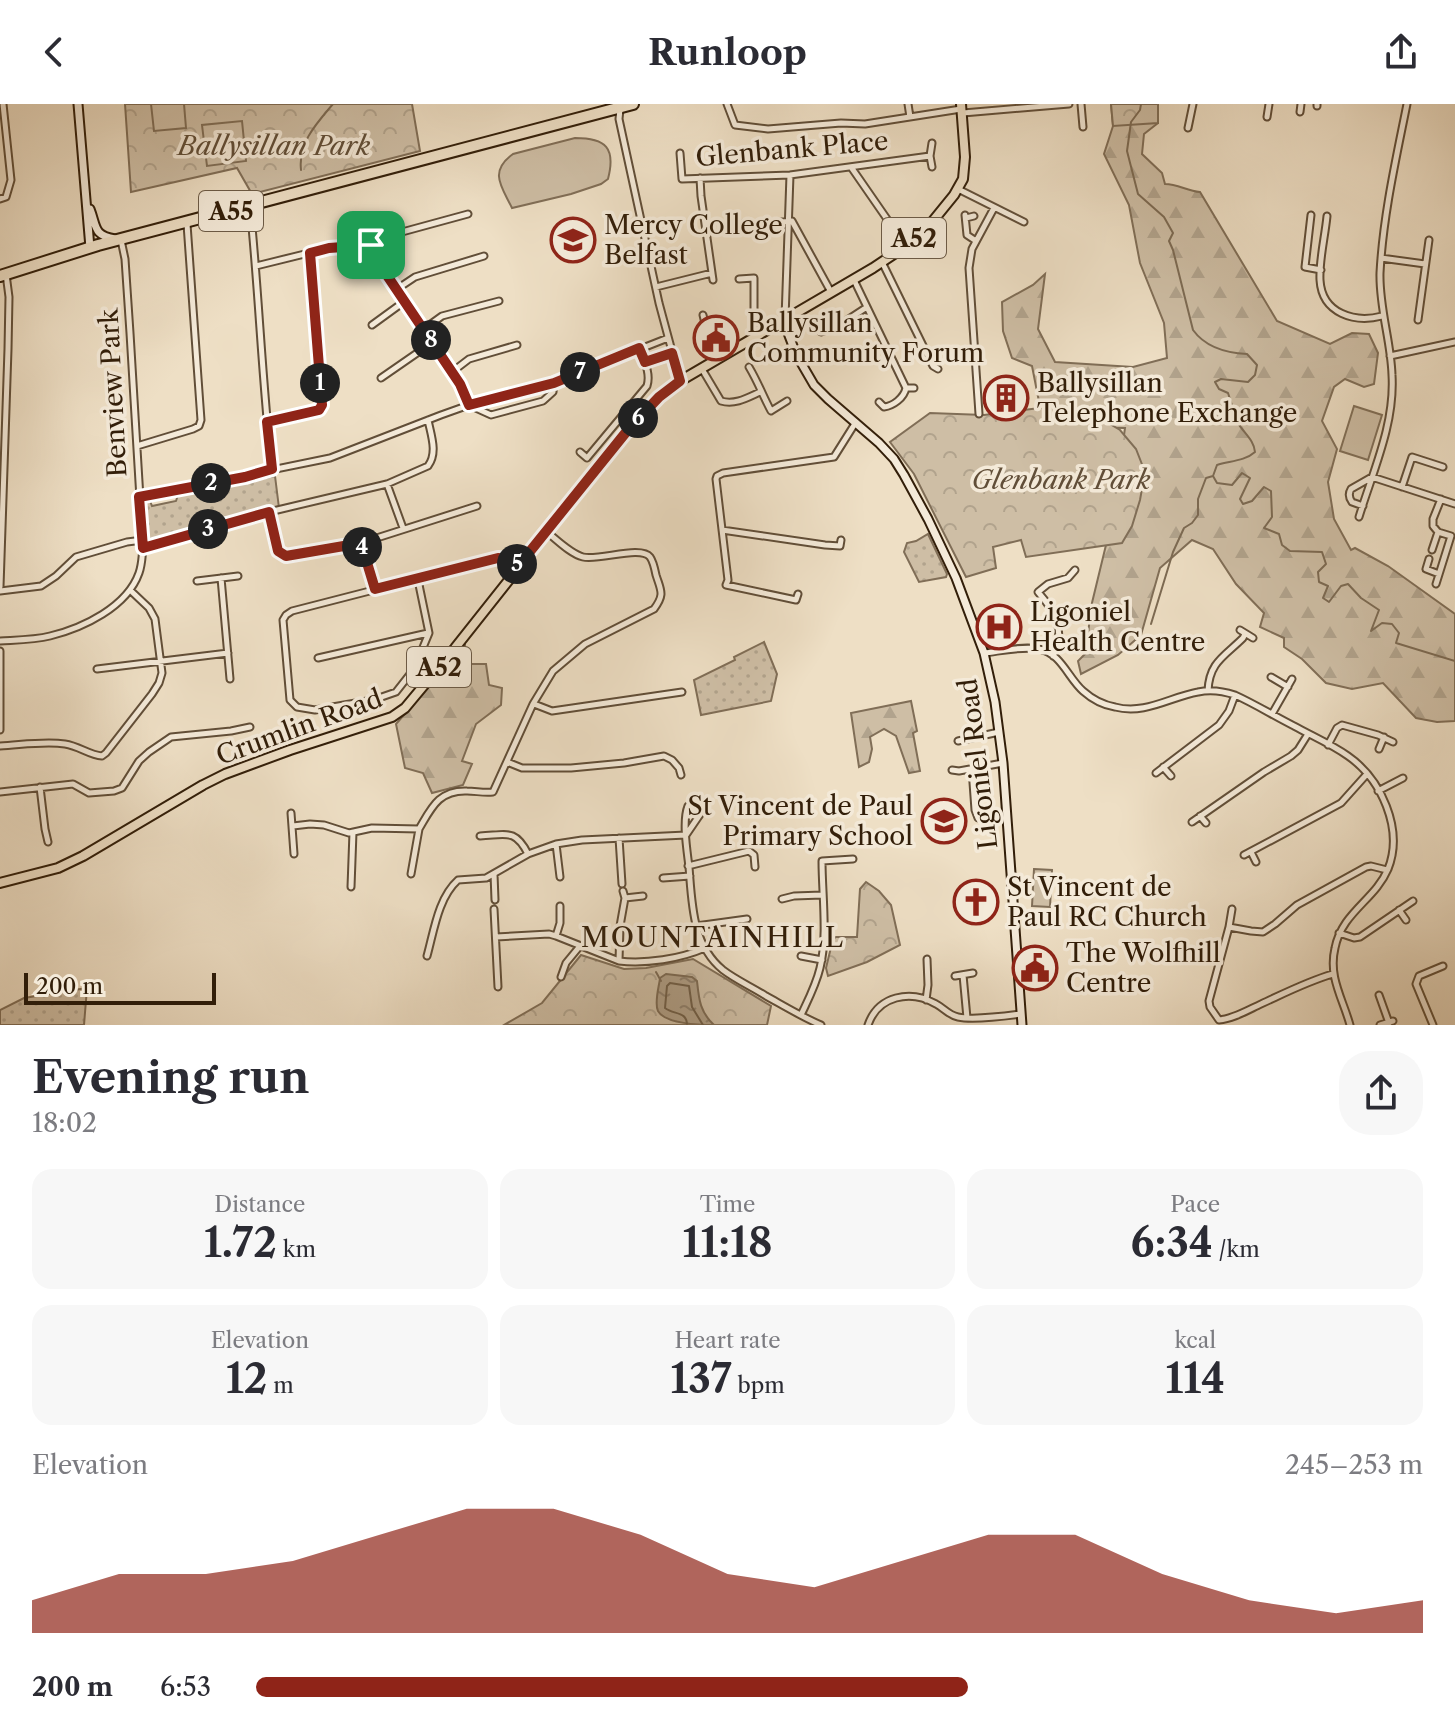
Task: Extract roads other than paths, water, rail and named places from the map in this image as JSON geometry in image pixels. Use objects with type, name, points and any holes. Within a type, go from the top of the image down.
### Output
[{"type":"highway","name":"A55","points":[[3,275],[90,248],[633,104]]},
{"type":"main road","name":"A52","points":[[958,189],[964,172],[961,109]]},
{"type":"main road","name":"Crumlin Road","points":[[0,883],[58,868],[83,856],[225,774],[392,717],[405,708],[627,431],[659,397],[701,368],[906,246],[927,227],[958,189]]},
{"type":"street","points":[[0,199],[6,197],[11,180],[3,104]]},
{"type":"street","points":[[78,104],[90,248]]},
{"type":"street","points":[[727,104],[735,125],[768,129],[865,124],[961,109],[1069,104]]},
{"type":"street","points":[[908,104],[910,117]]},
{"type":"street","points":[[1081,104],[1083,127]]},
{"type":"street","points":[[1188,128],[1193,104]]},
{"type":"street","points":[[1267,117],[1269,104]]},
{"type":"street","points":[[1300,112],[1301,104]]},
{"type":"street","points":[[1359,517],[1389,418],[1392,388],[1390,356],[1382,316],[1381,258],[1407,104]]},
{"type":"street","points":[[620,108],[619,119],[680,381]]},
{"type":"street","points":[[932,143],[932,167]]},
{"type":"street","name":"Glenbank Place","points":[[680,153],[682,179],[790,175],[930,156]]},
{"type":"street","points":[[850,167],[896,232]]},
{"type":"street","points":[[785,320],[790,175]]},
{"type":"street","points":[[700,178],[713,280]]},
{"type":"street","points":[[958,189],[1024,222]]},
{"type":"street","points":[[87,204],[97,232],[105,238],[120,240]]},
{"type":"street","points":[[250,206],[272,469]]},
{"type":"street","points":[[979,414],[969,268],[972,249],[994,208]]},
{"type":"street","points":[[256,266],[329,248],[371,245],[402,232],[468,214]]},
{"type":"street","points":[[1311,215],[1305,267],[1321,270]]},
{"type":"street","points":[[974,216],[965,216],[967,235],[976,241]]},
{"type":"street","points":[[1327,216],[1321,270],[1322,290],[1328,301],[1345,316],[1361,320],[1382,316]]},
{"type":"street","points":[[744,223],[792,221],[831,293]]},
{"type":"street","points":[[137,446],[193,429],[199,426],[201,420],[187,223]]},
{"type":"street","name":"Benview Park","points":[[120,240],[125,259],[143,540],[139,571],[130,590]]},
{"type":"street","points":[[1418,320],[1429,240]]},
{"type":"street","points":[[371,245],[378,262],[433,342],[469,405],[491,415],[549,398],[554,383]]},
{"type":"street","points":[[267,422],[319,410],[322,405],[310,253]]},
{"type":"street","points":[[397,289],[415,277],[484,256]]},
{"type":"street","points":[[1381,258],[1425,264]]},
{"type":"street","points":[[882,262],[933,366],[938,369]]},
{"type":"street","points":[[656,287],[712,273]]},
{"type":"street","points":[[3,275],[9,297],[0,589],[41,586],[76,557],[143,540]]},
{"type":"street","points":[[739,279],[754,278],[756,337]]},
{"type":"street","points":[[854,279],[906,388],[905,394],[891,406],[884,407],[879,402]]},
{"type":"street","points":[[372,325],[405,301]]},
{"type":"street","points":[[424,329],[442,316],[499,301]]},
{"type":"street","points":[[821,332],[838,326],[867,307]]},
{"type":"street","points":[[703,315],[716,360]]},
{"type":"street","name":"Ligoniel Road","points":[[785,320],[796,354],[811,380],[879,443],[904,475],[956,578],[984,653],[1003,763],[1022,1025]]},
{"type":"street","points":[[139,497],[330,458],[469,405],[554,383],[668,338]]},
{"type":"street","points":[[381,378],[433,342]]},
{"type":"street","points":[[1390,356],[1455,342]]},
{"type":"street","points":[[452,372],[469,359],[517,345]]},
{"type":"street","points":[[580,452],[587,458],[647,386],[649,379],[639,348]]},
{"type":"street","points":[[0,352],[8,349]]},
{"type":"street","points":[[645,362],[672,353]]},
{"type":"street","points":[[749,367],[771,411],[787,401]]},
{"type":"street","points":[[701,368],[721,401],[740,401],[760,392]]},
{"type":"street","points":[[906,388],[914,388]]},
{"type":"street","points":[[143,548],[269,512],[387,484],[428,466],[434,454],[428,420]]},
{"type":"street","points":[[798,594],[796,600],[726,585],[728,577],[717,476],[834,457],[856,422]]},
{"type":"street","points":[[1402,487],[1412,457],[1443,467]]},
{"type":"street","points":[[1363,506],[1352,502],[1349,492],[1372,477],[1455,504]]},
{"type":"street","points":[[387,484],[403,528]]},
{"type":"street","points":[[1436,584],[1451,536],[1438,532],[1433,523],[1441,499]]},
{"type":"street","points":[[269,512],[278,551],[286,556],[361,543],[477,506]]},
{"type":"street","points":[[722,530],[825,545],[840,546],[841,540]]},
{"type":"street","points":[[411,874],[419,829],[433,806],[453,791],[493,792],[533,704],[553,671],[585,644],[654,609],[662,599],[651,557],[645,553],[581,557],[547,532]]},
{"type":"street","points":[[1432,550],[1438,532]]},
{"type":"street","points":[[361,543],[375,589]]},
{"type":"street","points":[[418,580],[429,633],[414,669],[396,692],[373,700],[315,710],[297,707],[290,700],[283,620],[292,611],[498,558],[519,565]]},
{"type":"street","points":[[1429,559],[1426,569],[1439,574]]},
{"type":"street","points":[[1053,656],[1060,636],[1048,603],[1038,592],[1048,584],[1068,578],[1075,570]]},
{"type":"street","points":[[197,581],[238,576]]},
{"type":"street","points":[[221,578],[230,679]]},
{"type":"street","points":[[0,641],[47,637],[70,630],[104,613],[130,590],[149,608],[155,619],[162,673],[156,688],[102,756],[94,756],[65,744],[0,746]]},
{"type":"street","points":[[1208,691],[1214,665],[1243,632],[1253,638]]},
{"type":"street","points":[[318,658],[429,633]]},
{"type":"street","points":[[984,653],[1040,650],[1053,656],[1094,700],[1120,709],[1148,707],[1208,691],[1235,695],[1346,755],[1367,774],[1387,807],[1394,839],[1392,857],[1377,889],[1349,917],[1339,933],[1335,948],[1335,985],[1350,1025]]},
{"type":"street","points":[[0,651],[0,730]]},
{"type":"street","points":[[97,669],[228,653]]},
{"type":"street","points":[[1271,677],[1288,687]]},
{"type":"street","points":[[1272,714],[1292,679]]},
{"type":"street","points":[[533,704],[552,711],[682,692]]},
{"type":"street","points":[[1156,773],[1219,725],[1235,695]]},
{"type":"street","points":[[1328,745],[1342,725],[1393,742]]},
{"type":"street","points":[[0,792],[73,784],[89,793],[114,791],[122,788],[139,761],[171,737],[250,727]]},
{"type":"street","points":[[958,741],[999,732]]},
{"type":"street","points":[[1192,822],[1291,756],[1308,734]]},
{"type":"street","points":[[1379,749],[1384,737]]},
{"type":"street","points":[[507,762],[522,768],[571,768],[664,756],[672,760],[681,775]]},
{"type":"street","points":[[952,770],[1003,763]]},
{"type":"street","points":[[1163,767],[1171,776]]},
{"type":"street","points":[[972,769],[978,818]]},
{"type":"street","points":[[1256,862],[1247,853],[1341,803],[1367,774]]},
{"type":"street","points":[[1378,791],[1403,778]]},
{"type":"street","points":[[40,787],[48,842]]},
{"type":"street","points":[[686,835],[701,813],[697,804],[690,804],[686,809],[686,835],[688,866],[696,926],[713,960],[726,972],[821,1025]]},
{"type":"street","points":[[291,813],[294,854]]},
{"type":"street","points":[[1200,816],[1206,823]]},
{"type":"street","points":[[293,826],[324,825],[345,832],[372,828],[419,829]]},
{"type":"street","points":[[351,887],[353,832]]},
{"type":"street","points":[[427,956],[441,908],[458,880],[486,878],[528,854],[556,844],[686,835]]},
{"type":"street","points":[[480,836],[517,836],[528,854]]},
{"type":"street","points":[[619,838],[623,891],[619,961]]},
{"type":"street","points":[[556,844],[560,877]]},
{"type":"street","points":[[688,866],[749,851],[754,855],[755,867]]},
{"type":"street","points":[[801,1015],[817,980],[822,960],[822,861],[853,859]]},
{"type":"street","points":[[1229,927],[1263,932],[1297,905],[1353,874],[1371,866],[1387,870]]},
{"type":"street","points":[[494,874],[495,900]]},
{"type":"street","points":[[663,878],[690,876]]},
{"type":"street","points":[[623,891],[643,896]]},
{"type":"street","points":[[782,899],[822,895]]},
{"type":"street","points":[[1339,933],[1360,937],[1413,901]]},
{"type":"street","points":[[556,936],[560,906]]},
{"type":"street","points":[[494,909],[498,987]]},
{"type":"street","points":[[1232,909],[1209,1001],[1219,1020],[1333,974]]},
{"type":"street","points":[[1399,910],[1406,920]]},
{"type":"street","points":[[696,926],[747,919]]},
{"type":"street","points":[[496,937],[549,934],[619,961],[638,962],[684,955],[705,948]]},
{"type":"street","points":[[561,977],[566,963],[580,946]]},
{"type":"street","points":[[801,956],[822,960]]},
{"type":"street","points":[[926,1000],[927,959]]},
{"type":"street","points":[[1433,1025],[1416,984],[1419,976],[1443,966]]},
{"type":"street","points":[[955,976],[973,973]]},
{"type":"street","points":[[963,975],[967,1018]]},
{"type":"street","points":[[1379,995],[1391,1022],[1380,1025]]},
{"type":"street","points":[[868,1025],[876,1009],[890,999],[902,996],[926,1000],[949,1014],[967,1018],[1021,1014]]},
{"type":"water","points":[[666,974],[692,977],[697,981],[701,1005],[714,1025],[668,1019],[658,1011],[660,978]]},
{"type":"waterway","points":[[301,170],[305,143],[333,104]]},
{"type":"waterway","points":[[1141,104],[1131,122],[1127,151],[1138,194],[1164,217],[1173,233],[1169,241],[1193,330],[1210,345],[1224,351],[1247,354],[1257,365],[1255,375],[1248,382],[1221,379],[1215,382],[1219,389],[1228,393],[1237,421],[1255,452],[1242,459],[1217,465],[1213,476],[1206,478],[1198,499],[1198,515],[1184,528],[1173,552],[1151,624]]},
{"type":"waterway","points":[[1213,476],[1217,483],[1232,485],[1242,473],[1250,478],[1240,499],[1243,504],[1252,501],[1264,487],[1271,491],[1272,517],[1264,528],[1279,534],[1282,545],[1290,551],[1322,552],[1326,564],[1318,572],[1319,582],[1328,586],[1323,598],[1329,602],[1341,586],[1348,584],[1379,610],[1371,631],[1382,623],[1392,624],[1399,633],[1396,643],[1455,661]]},
{"type":"waterway","points":[[656,972],[661,981]]},
{"type":"place","name":"Mercy College Belfast","points":[[573,240]]},
{"type":"place","name":"Ballysillan Community Forum","points":[[716,338]]},
{"type":"place","name":"Ballysillan Telephone Exchange","points":[[1006,398]]},
{"type":"place","name":"Ligoniel Health Centre","points":[[999,627]]},
{"type":"place","name":"St Vincent de Paul Primary School","points":[[944,821]]},
{"type":"place","name":"St Vincent de Paul RC Church","points":[[976,902]]},
{"type":"place","name":"The Wolfhill Centre","points":[[1035,968]]},
{"type":"district","name":"MOUNTAINHILL","points":[[713,937]]},
{"type":"park label","name":"Ballysillan Park","points":[[274,146]]},
{"type":"park label","name":"Glenbank Park","points":[[1061,480]]}]
